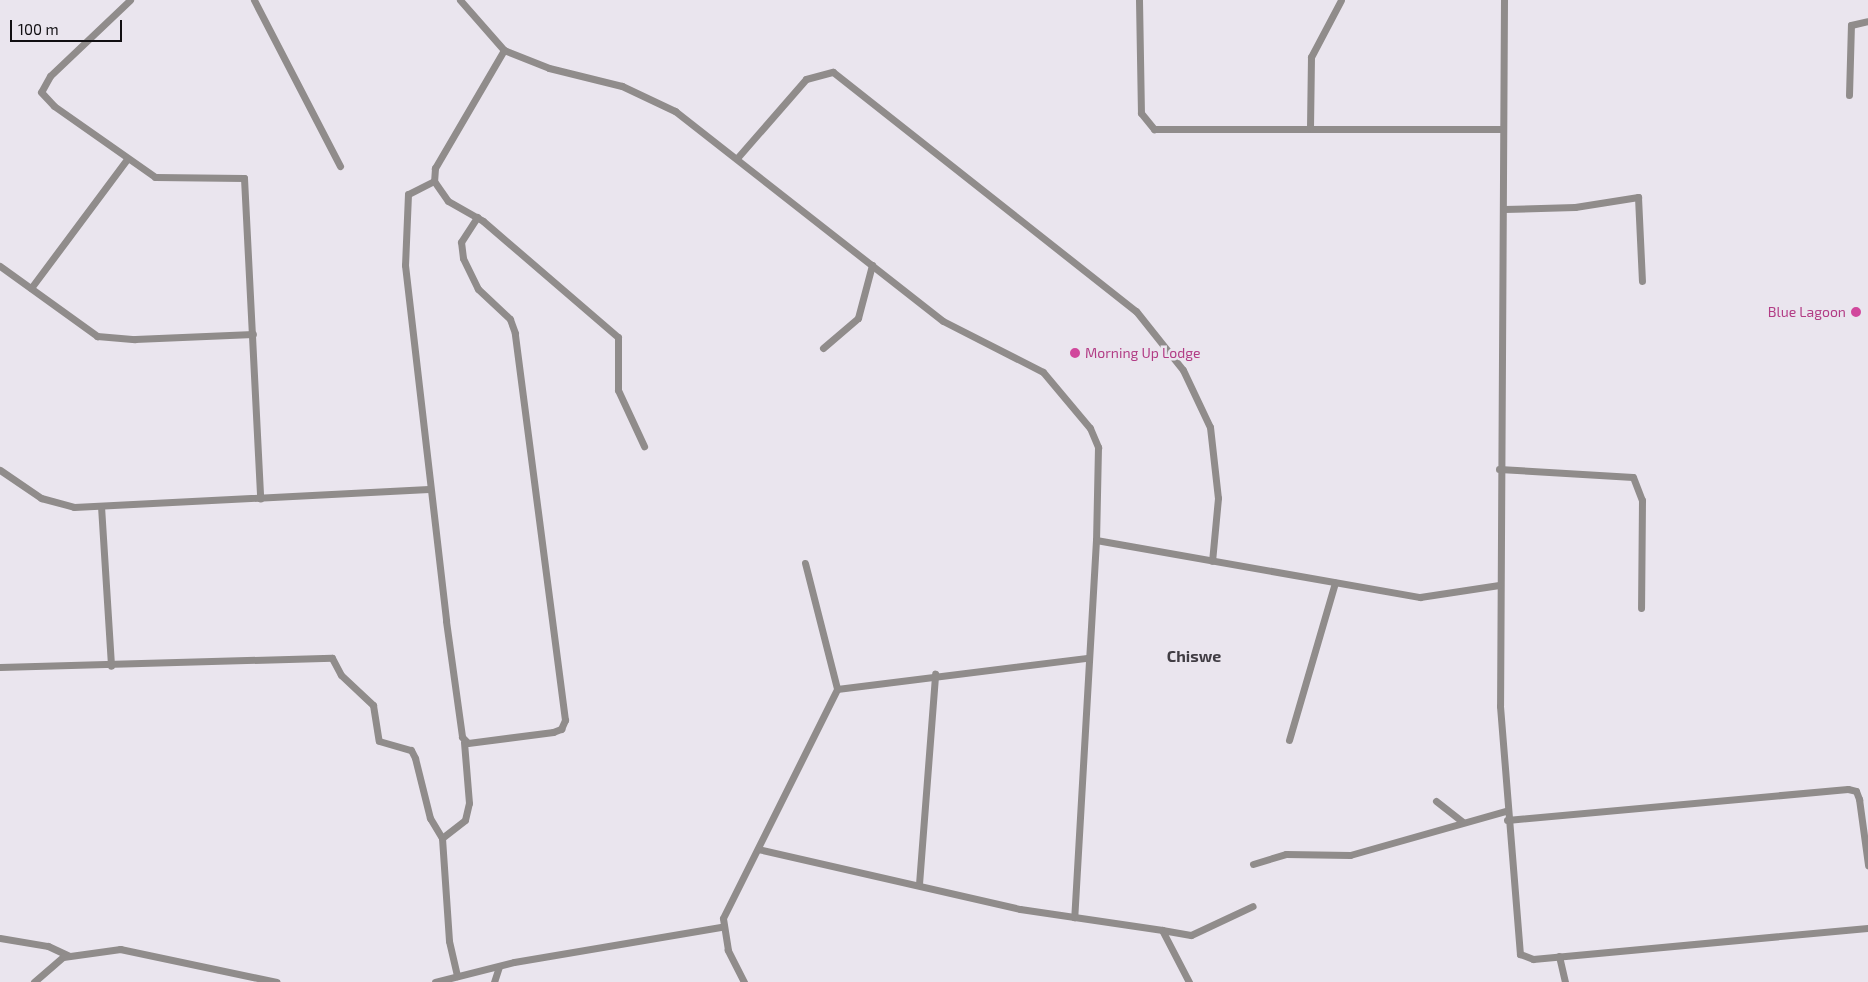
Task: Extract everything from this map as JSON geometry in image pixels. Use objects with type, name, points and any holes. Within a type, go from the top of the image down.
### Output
[{"type":"street","points":[[130,0],[50,76],[42,92],[54,106],[127,159],[161,179],[244,178],[260,499]]},
{"type":"street","points":[[254,0],[340,166]]},
{"type":"street","points":[[460,0],[504,50],[650,97],[738,157],[872,265],[966,337],[1043,372],[1075,407],[1098,447],[1096,540],[1087,658],[1074,917]]},
{"type":"street","points":[[1140,0],[1141,113],[1148,127],[1502,129]]},
{"type":"street","points":[[1310,128],[1312,57],[1341,0]]},
{"type":"street","points":[[1504,0],[1502,129],[1504,209],[1499,469],[1499,585],[1506,820],[1520,954],[1525,959],[1868,928]]},
{"type":"street","points":[[1849,95],[1851,25],[1868,21]]},
{"type":"street","points":[[504,50],[435,168],[434,181],[448,201],[477,217],[618,337],[618,390],[644,446]]},
{"type":"street","points":[[738,157],[806,79],[832,72],[1136,311],[1183,370],[1210,427],[1218,498],[1212,561]]},
{"type":"street","points":[[30,288],[127,159]]},
{"type":"street","points":[[434,181],[408,194],[405,265],[429,489],[464,742],[469,803],[465,820],[442,838]]},
{"type":"street","points":[[1504,209],[1575,207],[1638,197],[1642,281]]},
{"type":"street","points":[[464,742],[553,732],[561,729],[564,720],[515,333],[510,318],[478,289],[463,258],[461,242],[477,217]]},
{"type":"street","points":[[823,348],[858,318],[872,265]]},
{"type":"street","points":[[0,266],[97,336],[135,339],[253,334]]},
{"type":"street","points":[[1499,469],[1632,477],[1642,500],[1641,608]]},
{"type":"street","points":[[0,470],[52,502],[101,506],[429,489]]},
{"type":"street","points":[[101,506],[111,666]]},
{"type":"street","points":[[1096,540],[1335,584],[1420,597],[1499,585]]},
{"type":"street","points":[[744,982],[733,965],[722,926],[837,689],[805,563]]},
{"type":"street","points":[[1289,740],[1335,584]]},
{"type":"street","points":[[0,667],[111,666],[332,658],[340,675],[373,705],[379,741],[411,750],[430,818],[442,838],[449,941],[457,976]]},
{"type":"street","points":[[837,689],[935,674],[1087,658]]},
{"type":"street","points":[[919,884],[935,674]]},
{"type":"street","points":[[1506,820],[1848,789],[1856,791],[1859,799],[1868,865]]},
{"type":"street","points":[[1436,801],[1463,822]]},
{"type":"street","points":[[1253,864],[1286,854],[1350,855],[1506,811]]},
{"type":"street","points":[[758,849],[1074,917],[1191,935],[1252,906]]},
{"type":"street","points":[[435,982],[499,967],[722,926]]},
{"type":"street","points":[[1162,930],[1188,982]]},
{"type":"street","points":[[0,938],[48,946],[69,956]]},
{"type":"street","points":[[34,982],[55,961],[69,956],[102,950],[137,951],[277,982]]},
{"type":"street","points":[[1559,956],[1566,982]]},
{"type":"street","points":[[494,982],[499,967]]},
{"type":"place","name":"Blue Lagoon","points":[[1856,312]]},
{"type":"place","name":"Morning Up Lodge","points":[[1075,353]]},
{"type":"district","name":"Chiswe","points":[[1194,656]]}]
